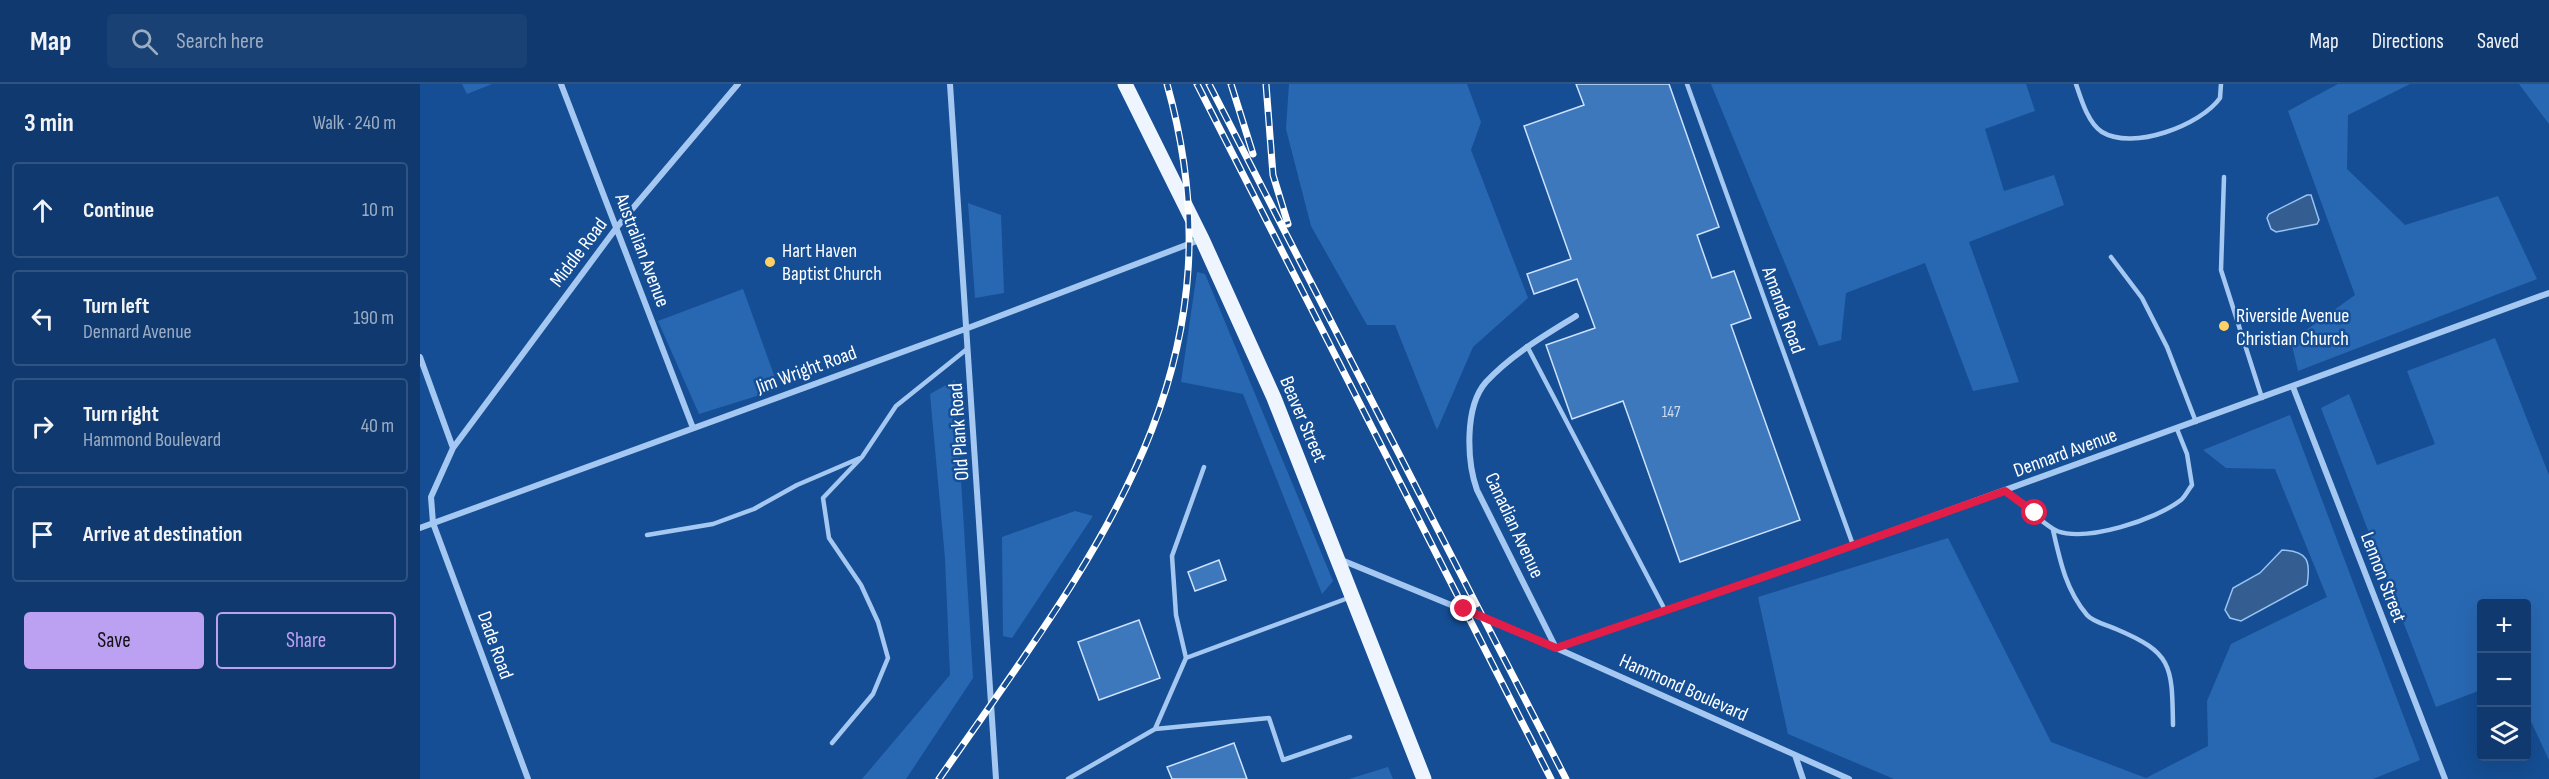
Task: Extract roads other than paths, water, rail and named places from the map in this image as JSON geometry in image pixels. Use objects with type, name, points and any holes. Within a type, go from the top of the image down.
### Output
[{"type":"main road","name":"Beaver Street","points":[[1125,84],[1202,239],[1274,398],[1424,779]]},
{"type":"street","name":"Australian Avenue","points":[[561,84],[693,428]]},
{"type":"street","points":[[725,84],[728,93]]},
{"type":"street","name":"Middle Road","points":[[433,523],[431,497],[453,448],[617,227],[728,93],[738,84]]},
{"type":"street","name":"Old Plank Road","points":[[950,84],[968,328],[996,779]]},
{"type":"street","name":"Jim Wright Road","points":[[420,528],[968,328],[1202,239]]},
{"type":"street","name":"Dennard Avenue","points":[[1556,648],[2005,491],[2549,293]]},
{"type":"street","name":"Canadian Avenue","points":[[1556,648],[1477,490],[1469,462],[1473,419],[1484,384],[1527,346],[1576,316]]},
{"type":"street","points":[[420,357],[453,448]]},
{"type":"street","name":"Lennon Street","points":[[2293,387],[2445,779]]},
{"type":"street","name":"Dade Road","points":[[433,523],[528,779]]},
{"type":"street","name":"Hammond Boulevard","points":[[1339,559],[1556,648],[1849,779]]},
{"type":"street","points":[[1794,755],[1803,779]]},
{"type":"lane","name":"Amanda Road","points":[[1687,84],[1853,545]]},
{"type":"lane","points":[[2076,84],[2094,124],[2109,135],[2132,139],[2160,133],[2199,119],[2220,98],[2221,84]]},
{"type":"lane","points":[[2224,177],[2221,270],[2262,398]]},
{"type":"lane","points":[[2111,257],[2142,298],[2167,348],[2196,422]]},
{"type":"lane","points":[[1527,346],[1665,610]]},
{"type":"lane","points":[[832,743],[873,694],[888,658],[878,622],[861,585],[829,538],[823,498],[862,457],[896,406],[950,366],[969,347]]},
{"type":"lane","points":[[2005,491],[2053,530],[2072,536],[2125,526],[2165,510],[2183,499],[2192,485],[2187,454],[2177,429]]},
{"type":"lane","points":[[647,535],[713,524],[862,457]]},
{"type":"lane","points":[[1155,729],[1186,658],[1176,615],[1172,556],[1204,467]]},
{"type":"lane","points":[[2053,530],[2063,577],[2088,617],[2144,641],[2163,656],[2172,689],[2173,725]]},
{"type":"lane","points":[[1186,658],[1353,596]]},
{"type":"lane","points":[[1068,779],[1155,729],[1269,718],[1283,759],[1350,738]]},
{"type":"railway","points":[[939,779],[1051,618],[1100,538],[1141,457],[1171,372],[1187,283],[1187,187],[1167,84]]},
{"type":"railway","points":[[1197,84],[1551,779]]},
{"type":"railway","points":[[1209,84],[1566,779]]},
{"type":"railway","points":[[1231,84],[1253,154]]},
{"type":"railway","points":[[1266,84],[1273,175],[1288,224]]},
{"type":"place","name":"Hart Haven Baptist Church","points":[[770,262]]},
{"type":"place","name":"Riverside Avenue Christian Church","points":[[2224,326]]}]
